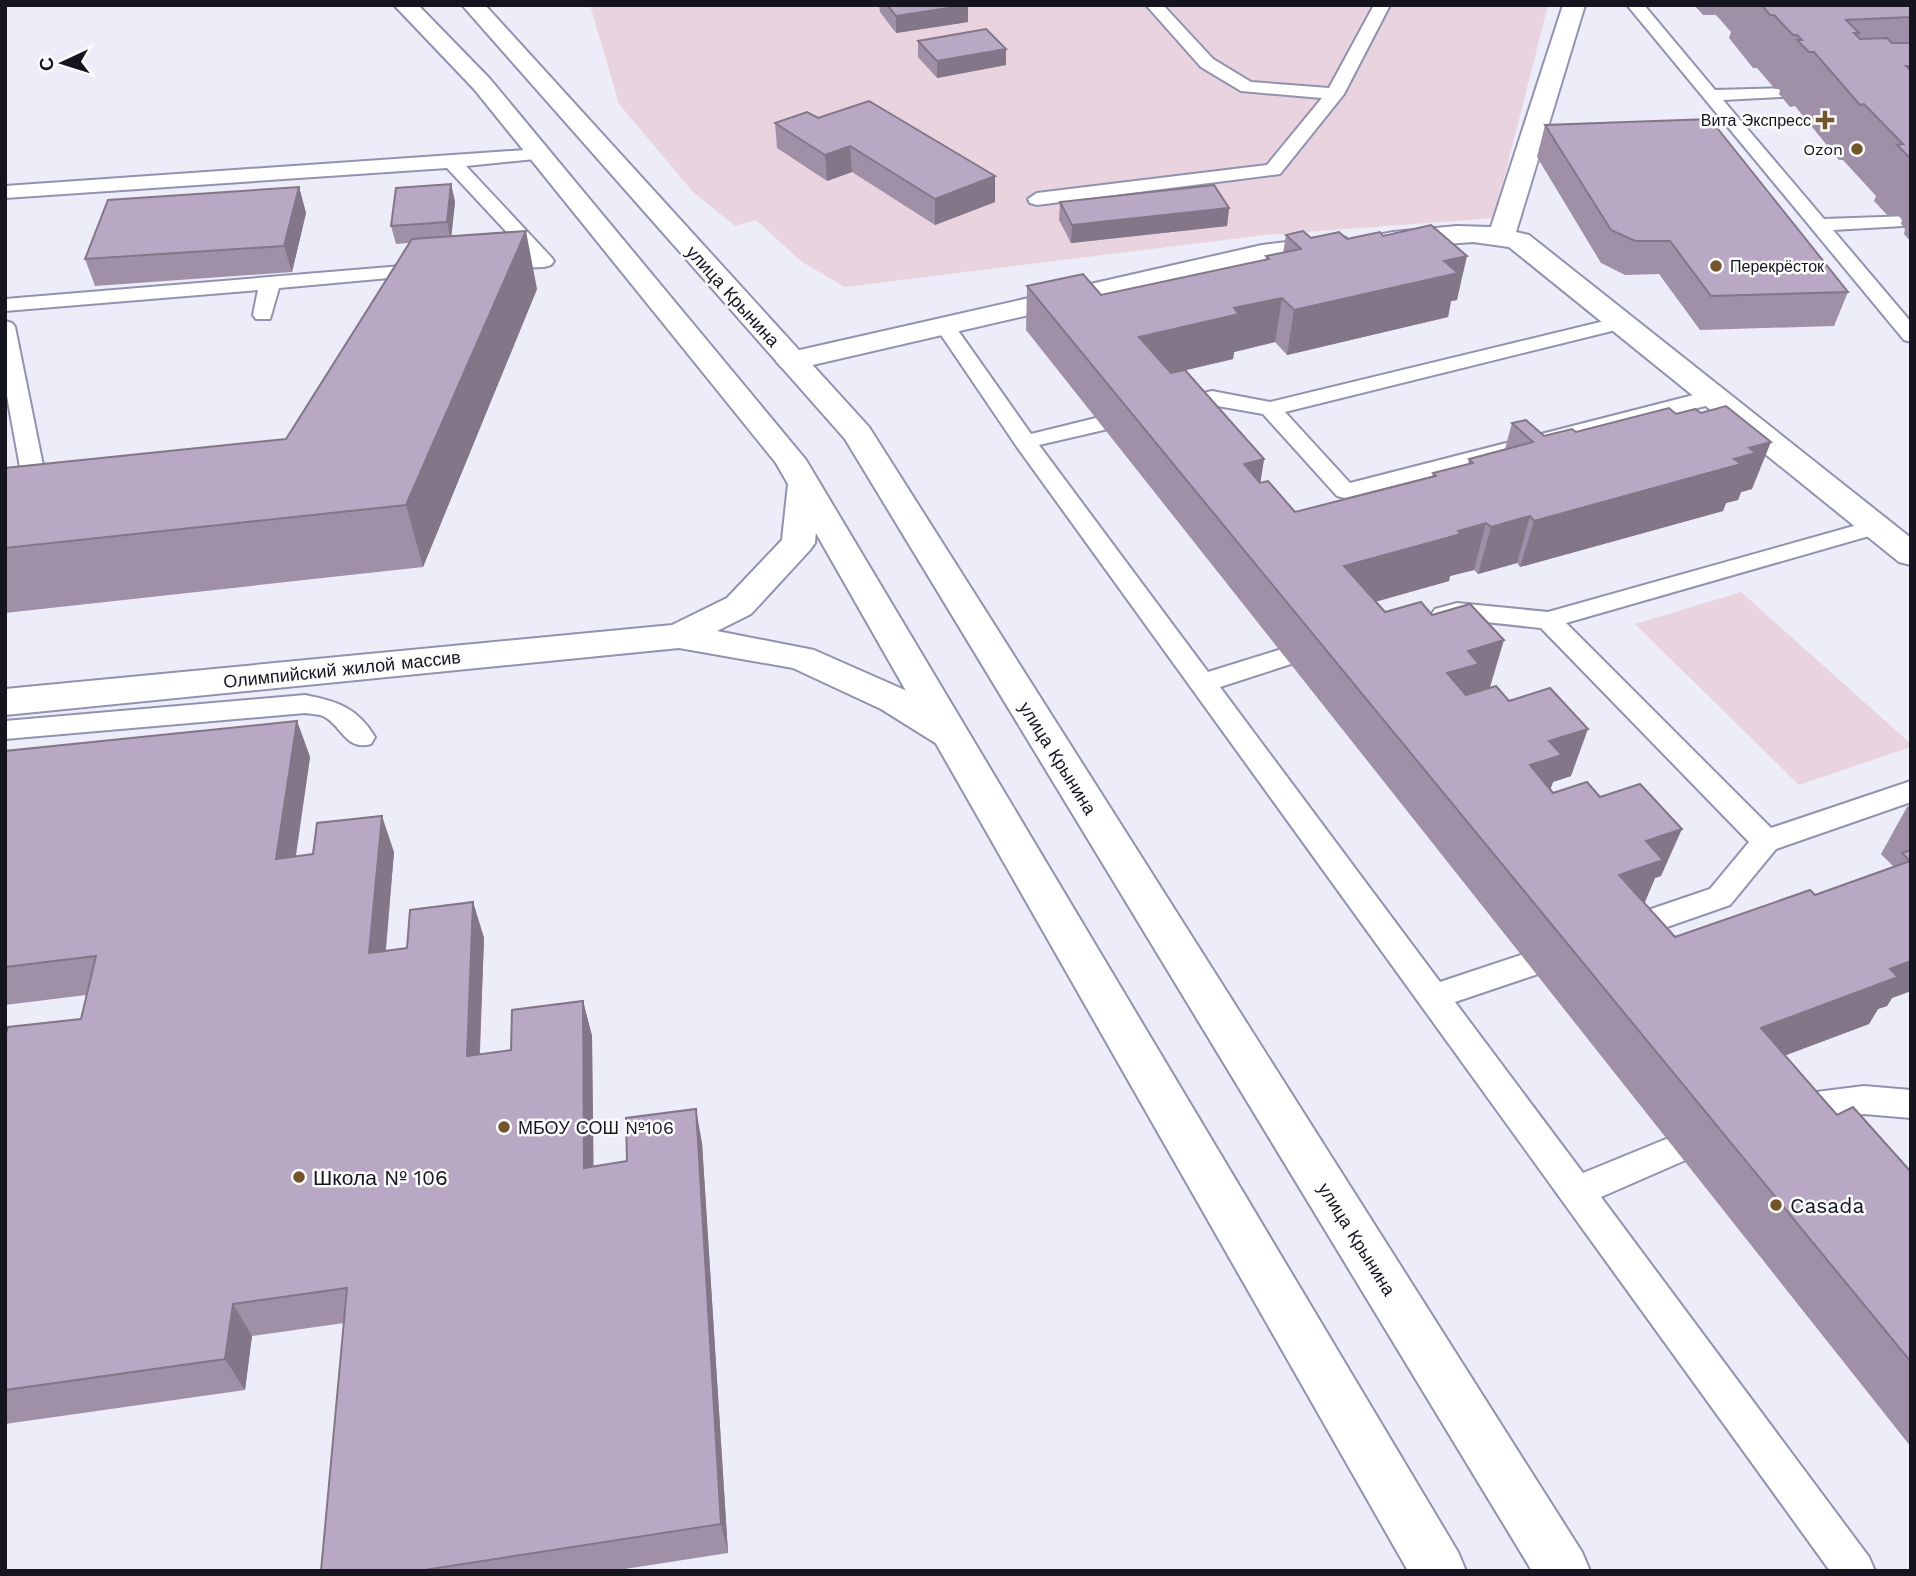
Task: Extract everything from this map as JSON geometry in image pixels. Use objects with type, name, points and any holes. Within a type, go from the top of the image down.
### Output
[{"type":"main road","points":[[405,5],[482,84],[790,460],[1439,1571]]},
{"type":"main road","name":"улица Крынина","points":[[473,5],[858,434],[1563,1571]]},
{"type":"main road","points":[[1502,235],[1574,5]]},
{"type":"main road","points":[[791,361],[1262,253],[1313,246],[1478,234],[1502,235],[1519,241],[1911,555]]},
{"type":"main road","name":"Олимпийский жилой массив","points":[[679,636],[739,606],[797,543],[804,484]]},
{"type":"main road","name":"Олимпийский жилой массив","points":[[5,702],[679,636],[801,658],[894,700],[950,735]]},
{"type":"lane","points":[[1154,5],[1207,63],[1247,87],[1335,94]]},
{"type":"lane","points":[[1037,199],[1273,170],[1335,94],[1382,5]]},
{"type":"lane","points":[[1634,5],[1818,225],[1901,313],[1911,336]]},
{"type":"lane","points":[[1709,95],[1781,92]]},
{"type":"lane","points":[[5,192],[539,154]]},
{"type":"lane","points":[[452,162],[544,261],[476,266]]},
{"type":"lane","points":[[1818,225],[1903,220]]},
{"type":"lane","points":[[5,304],[448,269]]},
{"type":"lane","points":[[263,315],[270,283]]},
{"type":"lane","points":[[1159,410],[1212,398],[1270,409],[1621,323]]},
{"type":"lane","points":[[945,326],[1025,442],[1854,1571]]},
{"type":"lane","points":[[5,327],[39,505],[5,511]]},
{"type":"lane","points":[[1270,409],[1345,491],[1713,397]]},
{"type":"lane","points":[[1025,442],[1100,424]]},
{"type":"lane","points":[[1419,621],[1457,611],[1548,620],[1875,527]]},
{"type":"lane","points":[[1548,620],[1766,841]]},
{"type":"lane","points":[[1203,683],[1285,657]]},
{"type":"lane","points":[[5,730],[305,704],[332,709],[361,737]]},
{"type":"lane","points":[[1612,934],[1720,897],[1766,841],[1911,791]]},
{"type":"lane","points":[[1433,997],[1530,964]]},
{"type":"lane","points":[[1768,1111],[1864,1100],[1911,1104]]},
{"type":"lane","points":[[1576,1192],[1676,1149]]},
{"type":"shaded area","points":[[590,5],[1548,5],[1494,218],[1265,235],[845,287],[802,262],[756,220],[735,226],[693,192],[619,104]]},
{"type":"shaded area","points":[[1741,592],[1911,744],[1911,747],[1799,785],[1635,624]]},
{"type":"building","points":[[887,5],[968,5],[896,16]]},
{"type":"building","points":[[1762,5],[1911,5],[1911,17],[1846,20],[1859,33],[1854,33],[1860,39],[1887,38],[1892,43],[1911,43],[1911,66],[1906,66],[1911,71],[1911,159],[1897,145],[1903,144],[1864,104],[1860,105],[1814,52],[1809,52],[1797,40],[1802,40],[1797,35],[1793,35]]},
{"type":"building","points":[[986,29],[1006,49],[937,61],[918,41]]},
{"type":"building","points":[[869,101],[995,176],[935,199],[850,146],[825,155],[775,123],[807,112],[818,118]]},
{"type":"building","points":[[1710,119],[1848,292],[1711,296],[1670,241],[1635,241],[1611,230],[1545,125]]},
{"type":"building","points":[[451,184],[447,222],[391,226],[396,188]]},
{"type":"building","points":[[1214,185],[1229,208],[1072,225],[1060,202]]},
{"type":"building","points":[[299,187],[284,246],[85,259],[108,200]]},
{"type":"building","points":[[1431,225],[1467,256],[1444,261],[1458,273],[1294,310],[1282,298],[1234,308],[1239,314],[1139,337],[1171,373],[1185,370],[1264,459],[1244,464],[1260,483],[1268,481],[1295,512],[1436,476],[1433,473],[1473,463],[1469,459],[1533,442],[1512,423],[1526,420],[1544,436],[1572,429],[1576,432],[1669,408],[1676,414],[1695,409],[1701,413],[1726,406],[1771,442],[1749,448],[1756,453],[1734,459],[1741,464],[1534,521],[1530,516],[1491,527],[1486,523],[1458,531],[1461,534],[1344,566],[1385,612],[1421,602],[1432,615],[1470,604],[1504,640],[1468,651],[1479,664],[1447,673],[1466,695],[1496,686],[1509,701],[1550,688],[1588,729],[1549,741],[1562,755],[1530,765],[1553,793],[1587,782],[1600,797],[1640,784],[1682,829],[1646,841],[1663,860],[1619,875],[1675,937],[1810,890],[1815,895],[1910,861],[1902,853],[1911,850],[1911,961],[1890,969],[1898,977],[1761,1028],[1837,1115],[1853,1107],[1911,1172],[1911,1362],[1027,286],[1083,274],[1101,295],[1269,259],[1266,256],[1301,249],[1286,235],[1303,231],[1311,238],[1339,232],[1347,239],[1380,232],[1383,236]]},
{"type":"building","points":[[526,231],[406,505],[5,548],[5,468],[286,439],[412,239]]},
{"type":"building","name":"Школа № 106","points":[[297,721],[276,859],[313,854],[317,823],[382,816],[369,953],[407,948],[410,910],[473,902],[467,1056],[511,1050],[512,1010],[583,1001],[584,1168],[627,1161],[626,1118],[696,1109],[721,1524],[418,1571],[321,1571],[347,1288],[233,1304],[225,1359],[5,1390],[5,1036],[8,1027],[81,1019],[96,956],[5,967],[5,751]]},
{"type":"place","name":"Вита Экспресс","points":[[1825,120]]},
{"type":"place","name":"Ozon","points":[[1857,149]]},
{"type":"place","name":"Перекрёсток","points":[[1716,266]]},
{"type":"place","name":"МБОУ СОШ №106","points":[[504,1127]]},
{"type":"place","name":"Школа № 106","points":[[299,1177]]},
{"type":"place","name":"Casada","points":[[1776,1205]]}]
